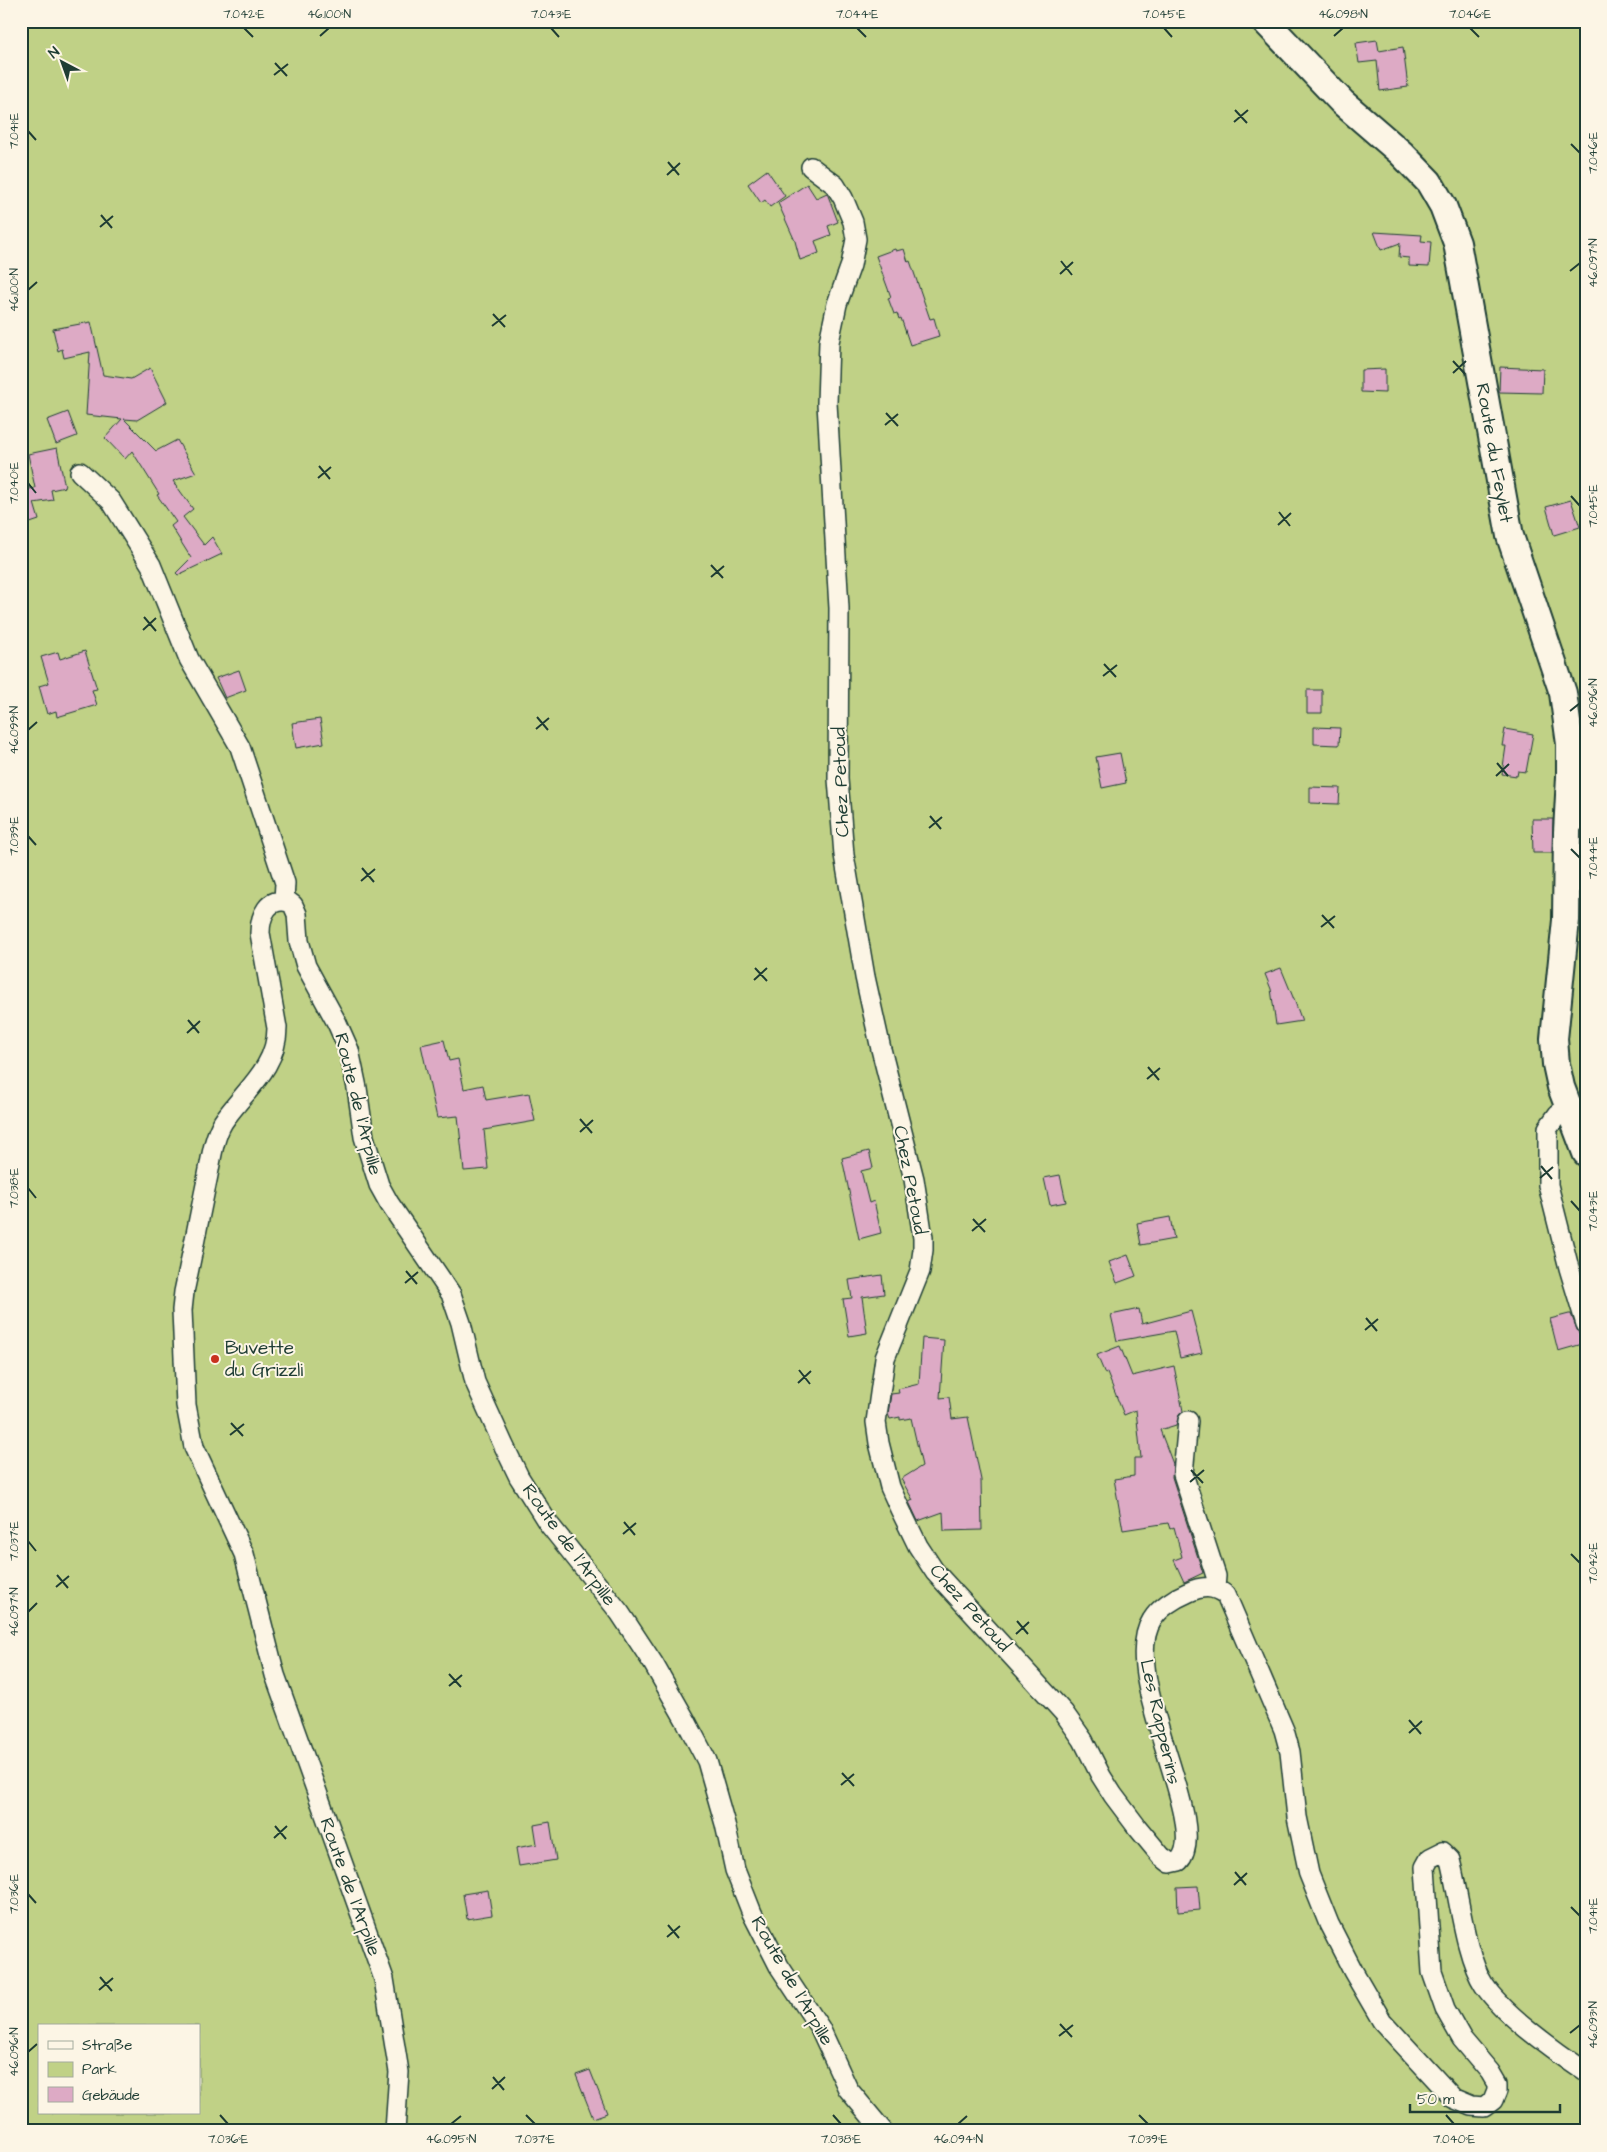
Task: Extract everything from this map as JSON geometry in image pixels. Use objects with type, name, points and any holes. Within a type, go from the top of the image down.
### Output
[{"type":"street","name":"Route du Feylet","points":[[1265,21],[1342,102],[1414,165],[1435,191],[1452,230],[1460,259],[1510,536],[1563,693],[1570,753],[1566,832],[1566,920],[1554,1039],[1556,1064],[1579,1129]]},
{"type":"street","name":"Chez Petoud","points":[[811,167],[835,185],[843,198],[853,222],[856,238],[851,266],[837,304],[829,342],[827,404],[839,608],[838,779],[844,855],[880,1048],[914,1179],[923,1250],[920,1272],[885,1358],[876,1422],[878,1443],[890,1487],[918,1546],[935,1572],[946,1587],[1012,1654],[1064,1713],[1088,1750],[1101,1776],[1137,1826],[1161,1856],[1166,1861],[1174,1864]]},
{"type":"street","points":[[80,472],[111,501],[143,551],[159,582],[189,659],[240,747],[286,883],[284,900]]},
{"type":"street","points":[[1566,832],[1574,827],[1578,818],[1586,768]]},
{"type":"street","name":"Route de l'Arpille","points":[[395,2131],[399,2072],[384,1979],[275,1675],[244,1554],[194,1447],[186,1405],[182,1310],[188,1268],[211,1157],[219,1130],[265,1068],[276,1044],[277,1028],[262,950],[260,924],[267,908],[276,902],[284,900],[296,909],[304,959],[349,1050],[364,1137],[379,1185],[389,1203],[451,1294],[461,1324],[475,1382],[504,1446],[548,1523],[620,1613],[653,1663],[686,1721],[707,1761],[725,1824],[735,1870],[752,1913],[779,1966],[820,2028],[848,2089],[883,2131]]},
{"type":"street","points":[[1579,1129],[1558,1114],[1548,1128],[1548,1185],[1569,1268],[1586,1324]]},
{"type":"street","points":[[1569,1268],[1586,1287]]},
{"type":"street","points":[[1188,1421],[1183,1474],[1216,1576],[1214,1588],[1226,1595],[1232,1604],[1284,1730],[1290,1752],[1297,1818],[1309,1874],[1329,1924],[1382,2021],[1453,2098],[1472,2106],[1484,2107],[1493,2100],[1498,2090],[1497,2084],[1490,2072],[1462,2039],[1445,2009],[1432,1972],[1425,1868],[1430,1858],[1442,1852],[1450,1860],[1469,1944],[1485,1986],[1515,2019],[1586,2072]]},
{"type":"street","name":"Les Rapperins","points":[[1174,1864],[1182,1858],[1187,1847],[1184,1820],[1149,1688],[1143,1644],[1152,1619],[1170,1603],[1201,1587],[1214,1588]]},
{"type":"green space","points":[[21,21],[1586,21],[1586,2131],[21,2131]]},
{"type":"building","points":[[1377,40],[1379,51],[1403,47],[1408,87],[1380,91],[1377,61],[1359,63],[1356,43]]},
{"type":"building","points":[[767,170],[785,196],[770,207],[765,200],[761,203],[748,184]]},
{"type":"building","points":[[807,184],[816,198],[827,193],[838,222],[828,226],[831,235],[815,241],[819,253],[800,260],[795,241],[778,203]]},
{"type":"building","points":[[1374,232],[1422,235],[1421,241],[1431,242],[1429,267],[1409,266],[1409,258],[1399,257],[1400,243],[1381,250]]},
{"type":"building","points":[[895,249],[896,251],[904,249],[930,319],[934,318],[939,336],[910,345],[901,318],[899,319],[897,313],[894,314],[888,298],[891,297],[876,256]]},
{"type":"building","points":[[91,322],[103,375],[131,379],[150,368],[167,402],[137,420],[124,419],[156,451],[177,440],[196,473],[173,481],[193,509],[183,517],[204,545],[212,537],[222,554],[178,575],[176,573],[191,558],[171,526],[176,522],[157,495],[159,494],[132,451],[125,459],[105,438],[122,419],[86,415],[90,352],[64,358],[62,349],[58,351],[53,329]]},
{"type":"building","points":[[1500,367],[1543,369],[1542,393],[1499,392]]},
{"type":"building","points":[[1385,369],[1385,393],[1361,392],[1361,370]]},
{"type":"building","points":[[68,412],[77,436],[56,444],[47,420]]},
{"type":"building","points":[[57,448],[65,487],[51,490],[53,500],[34,503],[39,520],[21,526],[21,474],[24,474],[30,489],[35,488],[28,454]]},
{"type":"building","points":[[1571,500],[1580,527],[1554,535],[1546,507]]},
{"type":"building","points":[[85,651],[97,689],[92,690],[97,705],[57,717],[56,711],[47,714],[39,686],[49,683],[41,657],[58,652],[60,659]]},
{"type":"building","points":[[239,670],[246,690],[225,698],[216,678]]},
{"type":"building","points":[[1307,690],[1322,690],[1322,713],[1307,713]]},
{"type":"building","points":[[320,719],[324,743],[296,748],[292,723]]},
{"type":"building","points":[[1314,727],[1340,728],[1339,745],[1314,744]]},
{"type":"building","points":[[1505,729],[1533,734],[1526,772],[1518,771],[1517,776],[1502,774],[1506,746],[1502,746]]},
{"type":"building","points":[[1120,753],[1126,783],[1102,788],[1096,757]]},
{"type":"building","points":[[1310,787],[1340,788],[1339,804],[1310,803]]},
{"type":"building","points":[[1532,819],[1553,819],[1552,853],[1533,853]]},
{"type":"building","points":[[1281,968],[1302,1021],[1276,1025],[1271,989],[1265,974]]},
{"type":"building","points":[[444,1040],[449,1061],[458,1059],[464,1089],[483,1085],[486,1100],[529,1093],[535,1121],[484,1130],[488,1169],[464,1171],[458,1116],[437,1118],[421,1045]]},
{"type":"building","points":[[869,1151],[873,1168],[861,1171],[869,1203],[874,1201],[881,1233],[859,1239],[842,1158]]},
{"type":"building","points":[[1060,1175],[1066,1202],[1050,1205],[1044,1178]]},
{"type":"building","points":[[1170,1217],[1174,1239],[1141,1245],[1137,1223]]},
{"type":"building","points":[[1128,1255],[1136,1276],[1117,1283],[1109,1262]]},
{"type":"building","points":[[882,1275],[884,1294],[862,1297],[867,1333],[849,1336],[843,1299],[852,1298],[849,1280]]},
{"type":"building","points":[[1139,1309],[1142,1324],[1191,1311],[1202,1353],[1180,1358],[1174,1331],[1117,1341],[1111,1315]]},
{"type":"building","points":[[1571,1314],[1578,1332],[1583,1335],[1586,1343],[1558,1351],[1550,1319]]},
{"type":"building","points":[[922,1338],[944,1340],[940,1398],[949,1397],[952,1419],[968,1417],[981,1480],[982,1530],[944,1531],[943,1512],[918,1521],[909,1502],[913,1500],[901,1479],[922,1466],[911,1418],[900,1420],[900,1417],[890,1419],[888,1414],[891,1394],[899,1393],[898,1389],[919,1384]]},
{"type":"building","points":[[1120,1346],[1132,1376],[1174,1366],[1183,1411],[1179,1415],[1176,1425],[1160,1430],[1173,1464],[1172,1477],[1203,1573],[1184,1582],[1174,1560],[1182,1557],[1174,1527],[1170,1529],[1168,1523],[1123,1530],[1114,1479],[1134,1476],[1134,1458],[1141,1458],[1136,1410],[1124,1415],[1107,1373],[1105,1374],[1097,1355]]},
{"type":"building","points":[[550,1822],[556,1860],[519,1866],[516,1848],[537,1844],[534,1825]]},
{"type":"building","points":[[1198,1886],[1200,1910],[1178,1912],[1177,1887]]},
{"type":"building","points":[[488,1890],[492,1915],[467,1919],[463,1894]]},
{"type":"building","points":[[590,2070],[607,2113],[593,2118],[576,2075]]},
{"type":"place","name":"Buvette du Grizzli","points":[[215,1359]]}]
